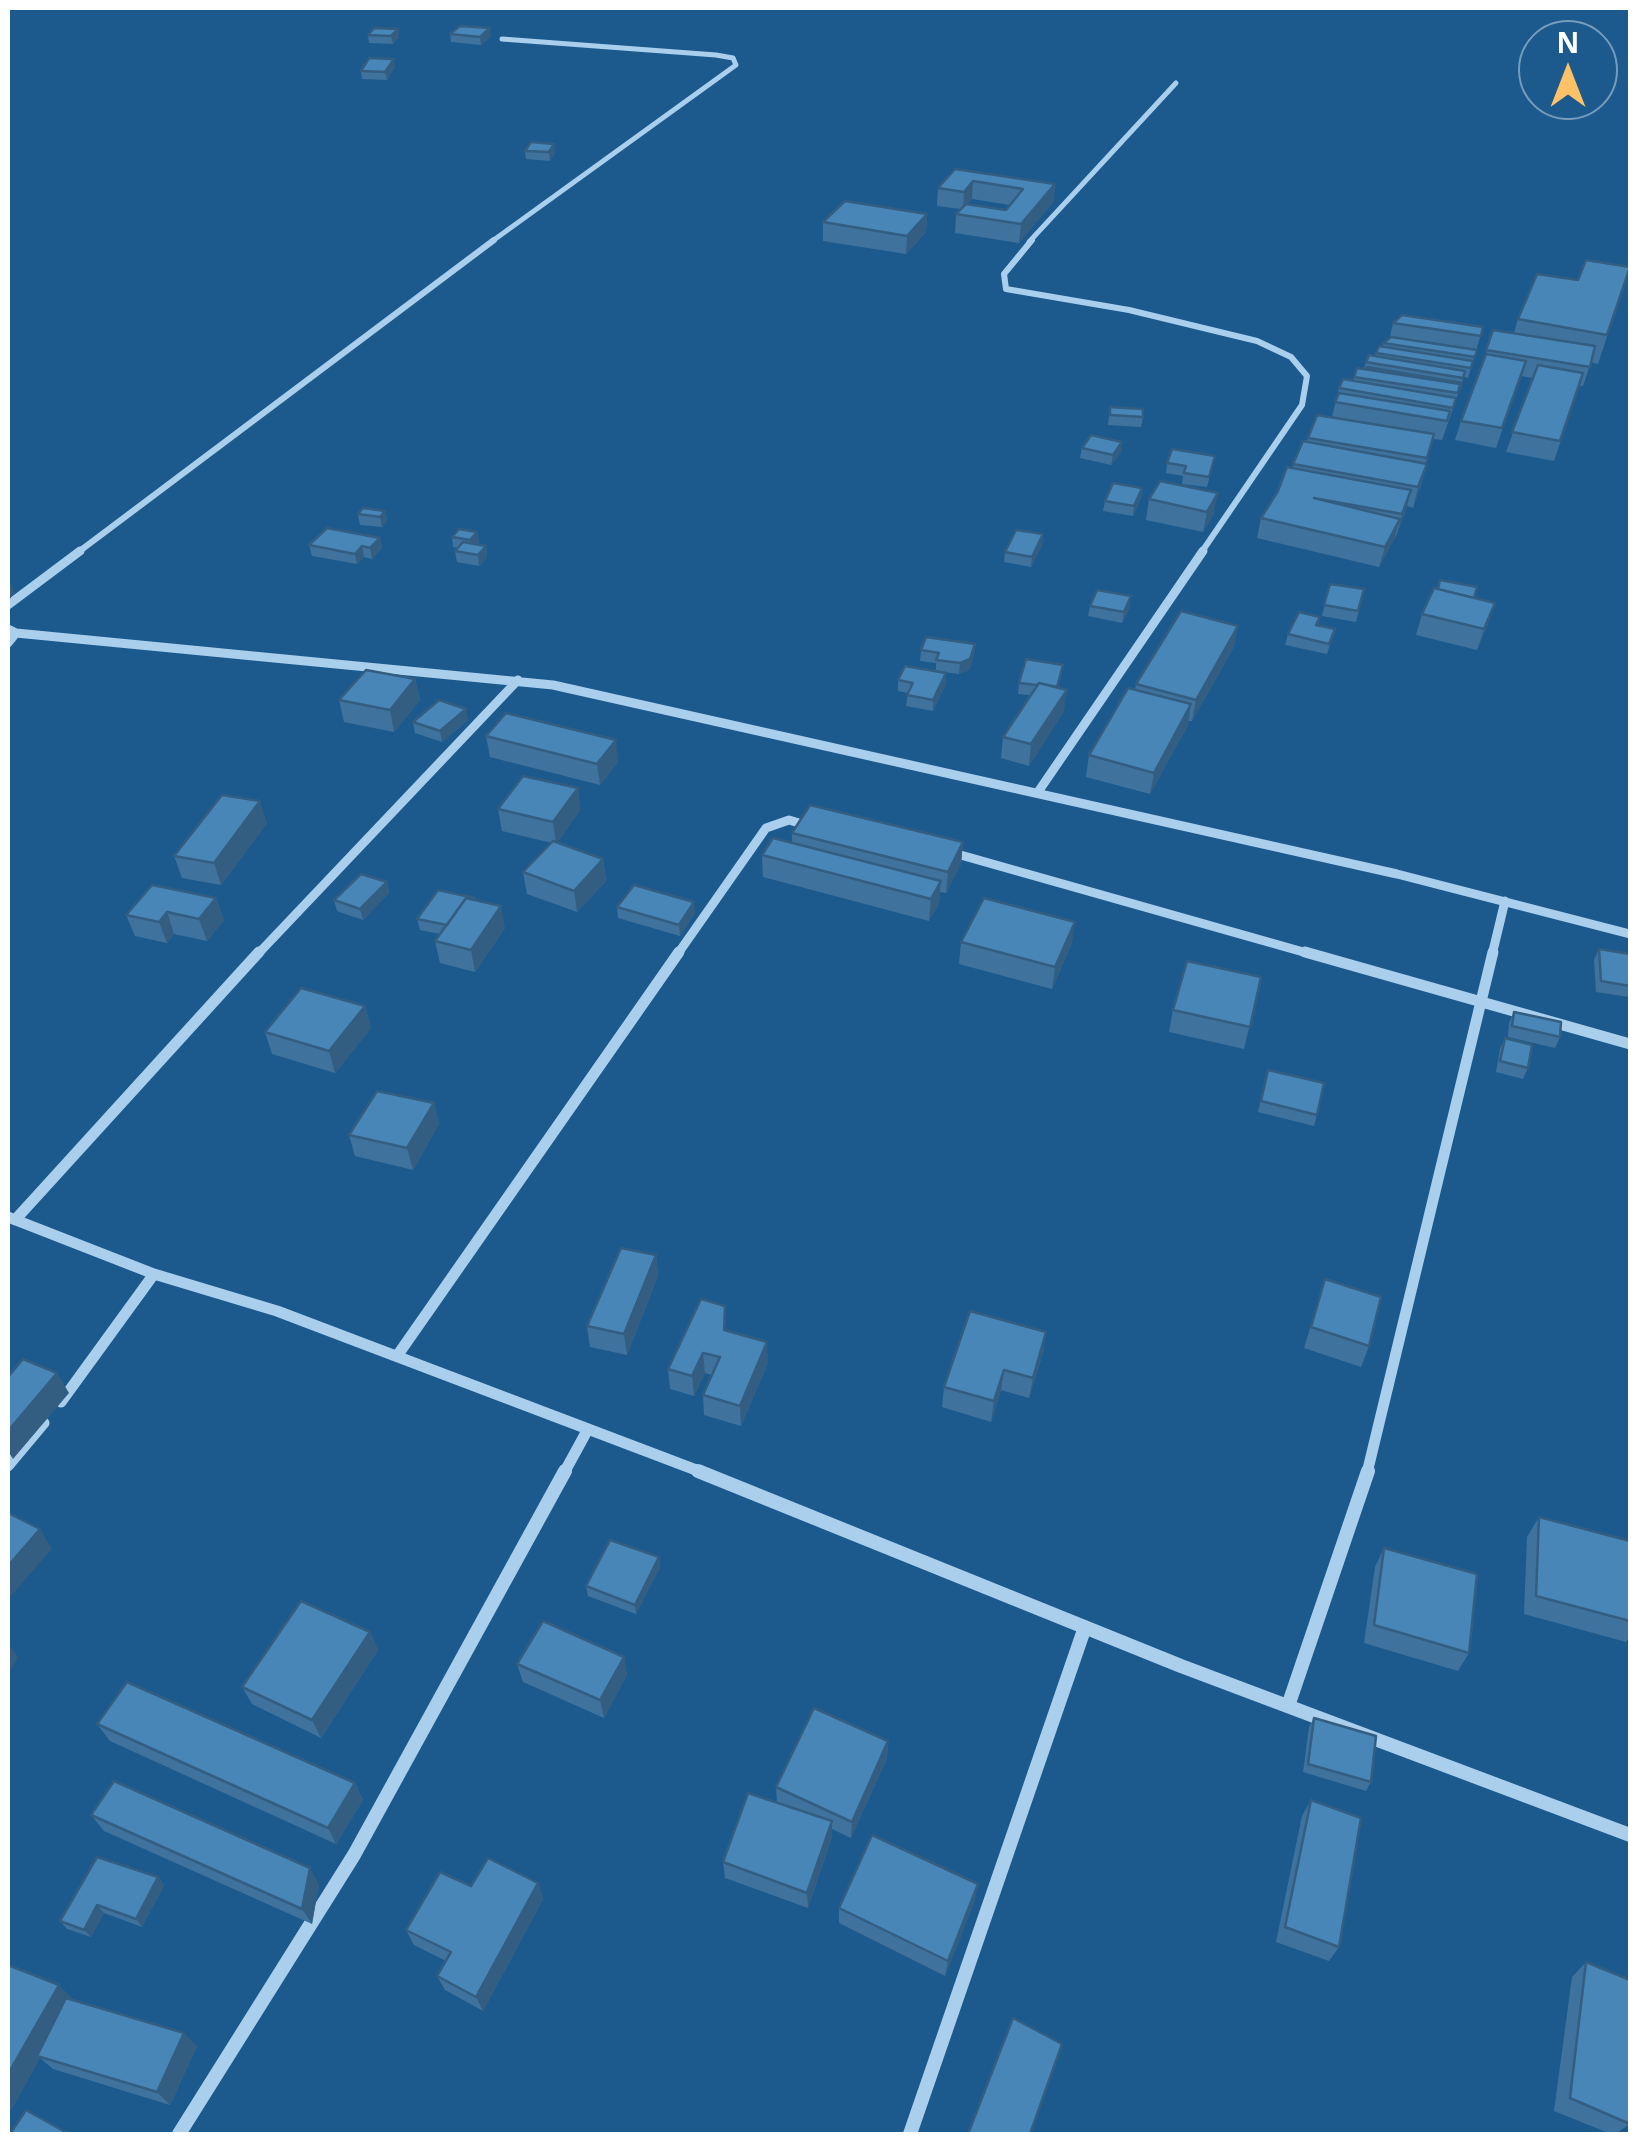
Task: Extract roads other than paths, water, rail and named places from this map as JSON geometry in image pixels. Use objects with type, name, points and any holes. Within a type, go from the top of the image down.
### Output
[{"type":"street","points":[[8,605],[543,203],[736,65],[733,58],[716,55],[502,39]]},
{"type":"street","points":[[1038,792],[1302,405],[1307,376],[1291,357],[1257,341],[1129,310],[1006,289],[1004,274],[1022,250],[1176,83]]},
{"type":"street","points":[[8,644],[12,631],[518,680],[1038,792],[1630,934]]},
{"type":"street","points":[[518,680],[11,1219],[154,1274],[277,1311],[397,1356],[1288,1706],[1630,1835]]},
{"type":"street","points":[[397,1356],[766,828],[789,820],[810,826],[820,823]]},
{"type":"street","points":[[931,846],[1630,1044]]},
{"type":"street","points":[[1288,1706],[1367,1474],[1478,1000],[1506,902]]},
{"type":"street","points":[[8,1466],[69,1393],[154,1274]]},
{"type":"street","points":[[179,2134],[354,1856],[588,1430]]},
{"type":"street","points":[[910,2134],[1085,1627]]}]
